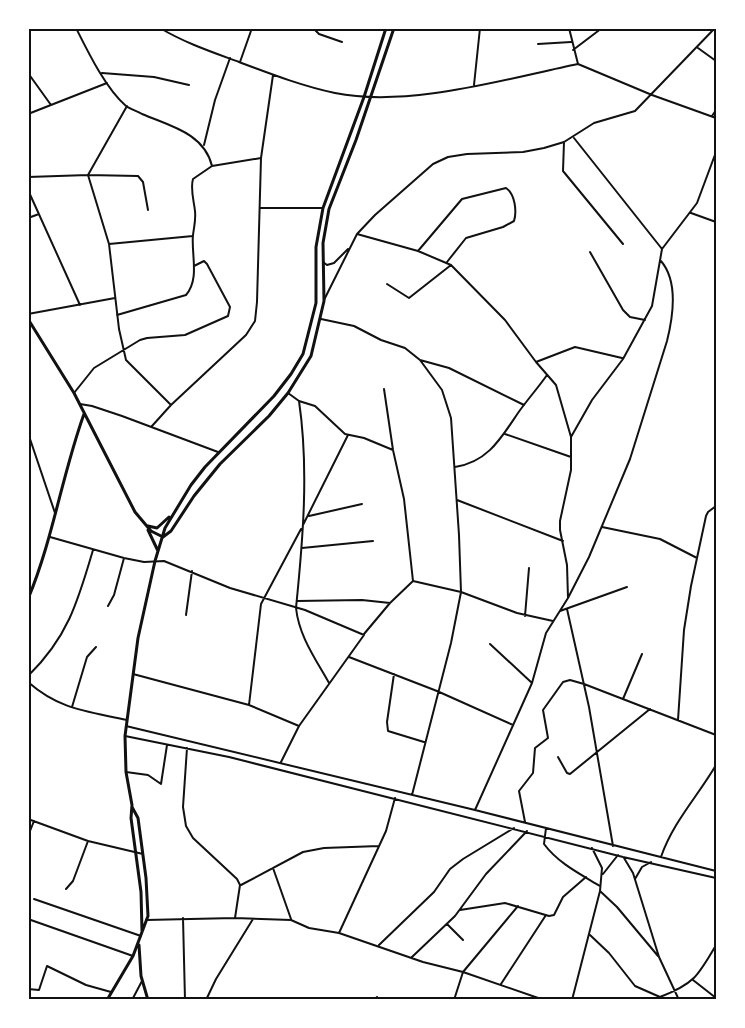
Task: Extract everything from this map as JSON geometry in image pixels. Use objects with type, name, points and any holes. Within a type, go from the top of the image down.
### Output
[{"type":"street","points":[[76,28],[107,83],[127,106],[184,133],[204,146],[213,166]]},
{"type":"street","points":[[160,28],[186,42],[273,75],[335,93],[371,98],[410,96],[578,64],[652,96],[717,118]]},
{"type":"street","points":[[240,62],[252,28]]},
{"type":"street","points":[[313,28],[320,34],[342,42]]},
{"type":"street","points":[[107,999],[139,945],[147,920],[148,900],[143,854],[138,818],[132,805],[126,772],[125,736],[145,603],[155,561],[175,509],[190,485],[218,452],[274,396],[303,354],[316,303],[317,242],[323,208],[364,97],[386,28]]},
{"type":"street","points":[[324,301],[322,261],[329,209],[371,98],[394,28]]},
{"type":"street","points":[[474,85],[480,28]]},
{"type":"street","points":[[569,28],[578,64]]},
{"type":"street","points":[[573,50],[602,28]]},
{"type":"street","points":[[322,261],[327,265],[333,264],[375,215],[432,164],[467,154],[523,152],[564,142],[594,123],[635,111],[652,96],[715,28]]},
{"type":"street","points":[[538,44],[571,42]]},
{"type":"street","points":[[698,48],[717,61]]},
{"type":"street","points":[[204,146],[215,100],[230,58]]},
{"type":"street","points":[[102,73],[154,77],[189,86]]},
{"type":"street","points":[[29,74],[51,105]]},
{"type":"street","points":[[152,426],[171,405],[246,335],[255,321],[261,158],[273,75]]},
{"type":"street","points":[[28,114],[107,83]]},
{"type":"street","points":[[127,106],[88,175],[109,244],[123,350],[131,367],[171,405]]},
{"type":"street","points":[[712,116],[717,110]]},
{"type":"street","points":[[574,137],[662,249]]},
{"type":"street","points":[[564,142],[563,171],[623,244]]},
{"type":"street","points":[[571,437],[592,400],[623,359],[645,320],[652,306],[662,249],[691,213],[706,184],[717,152]]},
{"type":"street","points":[[117,315],[186,295],[191,287],[194,266],[195,214],[192,180],[213,166],[261,158]]},
{"type":"street","points":[[28,177],[138,176],[143,182],[148,210]]},
{"type":"street","points":[[418,251],[462,199],[510,189],[513,197],[514,221],[503,227],[465,238],[447,262]]},
{"type":"street","points":[[28,190],[80,305]]},
{"type":"street","points":[[260,208],[323,208]]},
{"type":"street","points":[[691,213],[717,222]]},
{"type":"street","points":[[28,218],[39,214]]},
{"type":"street","points":[[357,234],[418,251],[451,265],[505,320],[558,388],[571,437],[572,457],[570,480],[560,520],[567,565],[568,598]]},
{"type":"street","points":[[109,244],[193,236]]},
{"type":"street","points":[[317,242],[323,243]]},
{"type":"street","points":[[163,537],[171,531],[215,469],[269,416],[288,393],[308,362],[324,301],[346,258],[348,249]]},
{"type":"street","points":[[590,252],[623,310],[630,317],[645,320]]},
{"type":"street","points":[[74,393],[94,368],[144,338],[185,335],[228,316],[230,307],[207,264],[204,261],[194,266]]},
{"type":"street","points":[[475,810],[532,682],[543,640],[574,589],[636,442],[672,322],[672,286],[666,267],[661,261]]},
{"type":"street","points":[[387,284],[409,298],[451,265]]},
{"type":"street","points":[[28,314],[115,298]]},
{"type":"street","points":[[28,319],[74,393],[135,512],[153,537],[158,552]]},
{"type":"street","points":[[320,319],[354,326],[381,340],[405,348],[420,360],[438,383],[450,411],[461,592],[453,633],[412,795]]},
{"type":"street","points":[[308,334],[316,336]]},
{"type":"street","points":[[536,362],[575,347],[623,359]]},
{"type":"street","points":[[420,360],[449,368],[524,405]]},
{"type":"street","points":[[455,467],[478,460],[488,453],[505,434],[547,375]]},
{"type":"street","points":[[384,389],[393,450],[404,499],[413,581]]},
{"type":"street","points":[[288,393],[315,406],[348,435],[364,438],[393,450]]},
{"type":"street","points":[[299,400],[304,431],[302,548],[296,608],[302,635],[329,684]]},
{"type":"street","points":[[80,404],[152,426],[218,452]]},
{"type":"street","points":[[28,599],[49,537],[68,460],[84,414]]},
{"type":"street","points":[[28,433],[55,513]]},
{"type":"street","points":[[505,434],[572,457]]},
{"type":"street","points":[[249,705],[262,599],[308,516],[348,435]]},
{"type":"street","points":[[457,500],[562,541]]},
{"type":"street","points":[[308,516],[362,504]]},
{"type":"street","points":[[678,720],[682,644],[691,586],[706,516],[717,506]]},
{"type":"street","points":[[146,526],[154,529],[160,526],[175,509]]},
{"type":"street","points":[[146,526],[163,537]]},
{"type":"street","points":[[602,526],[660,539],[698,558]]},
{"type":"street","points":[[49,537],[124,558],[144,562],[164,561],[230,588],[296,608],[364,635]]},
{"type":"street","points":[[302,548],[373,541]]},
{"type":"street","points":[[28,676],[56,645],[67,626],[82,588],[93,550]]},
{"type":"street","points":[[108,606],[113,599],[124,558]]},
{"type":"street","points":[[525,616],[530,568]]},
{"type":"street","points":[[186,615],[192,571]]},
{"type":"street","points":[[413,581],[461,592],[525,616],[553,621]]},
{"type":"street","points":[[281,762],[299,726],[364,635],[390,603],[413,581]]},
{"type":"street","points":[[559,611],[627,587]]},
{"type":"street","points":[[297,601],[362,600],[390,603]]},
{"type":"street","points":[[567,609],[584,684],[613,846]]},
{"type":"street","points":[[490,644],[532,682]]},
{"type":"street","points":[[72,707],[87,657],[96,647]]},
{"type":"street","points":[[623,699],[642,654]]},
{"type":"street","points":[[348,657],[437,691],[513,725]]},
{"type":"street","points":[[133,674],[249,705],[299,726]]},
{"type":"street","points":[[394,674],[387,722],[388,731],[424,742]]},
{"type":"street","points":[[525,822],[519,791],[533,773],[535,748],[548,738],[543,710],[563,682],[570,680],[584,684],[717,735]]},
{"type":"street","points":[[28,682],[47,697],[72,707],[127,720]]},
{"type":"street","points":[[558,757],[567,773],[570,774],[650,709]]},
{"type":"street","points":[[126,726],[525,822],[717,872]]},
{"type":"street","points":[[125,736],[298,774],[623,857],[717,878]]},
{"type":"street","points":[[126,772],[147,775],[161,784],[167,745]]},
{"type":"street","points":[[187,748],[183,807],[186,826],[193,838],[229,870],[240,885],[235,918]]},
{"type":"street","points":[[660,858],[671,832],[717,765]]},
{"type":"street","points":[[298,774],[300,767]]},
{"type":"street","points":[[339,933],[386,831],[395,798]]},
{"type":"street","points":[[132,805],[131,818],[141,892],[142,931]]},
{"type":"street","points":[[28,819],[88,841],[143,854]]},
{"type":"street","points":[[28,836],[34,821]]},
{"type":"street","points":[[378,946],[434,892],[450,869],[514,828]]},
{"type":"street","points":[[546,828],[544,845],[552,854],[601,886]]},
{"type":"street","points":[[411,958],[447,924],[486,874],[527,831]]},
{"type":"street","points":[[66,889],[73,881],[88,841]]},
{"type":"street","points":[[240,885],[303,852],[324,848],[379,846]]},
{"type":"street","points":[[572,999],[601,886],[600,861],[592,848]]},
{"type":"street","points":[[602,874],[618,855]]},
{"type":"street","points":[[623,857],[631,867],[659,957],[679,999]]},
{"type":"street","points":[[669,867],[671,860]]},
{"type":"street","points":[[635,879],[639,871],[651,862]]},
{"type":"street","points":[[273,868],[291,920]]},
{"type":"street","points":[[459,910],[502,903],[546,915],[555,915],[562,897],[586,877]]},
{"type":"street","points":[[600,891],[617,907],[659,957]]},
{"type":"street","points":[[34,898],[141,936]]},
{"type":"street","points":[[454,999],[464,972],[518,906]]},
{"type":"street","points":[[501,984],[546,915]]},
{"type":"street","points":[[183,918],[185,999]]},
{"type":"street","points":[[28,919],[133,956]]},
{"type":"street","points":[[141,919],[291,920],[309,928],[339,933],[544,999]]},
{"type":"street","points":[[206,999],[253,919]]},
{"type":"street","points":[[447,924],[463,940]]},
{"type":"street","points":[[590,934],[609,953],[635,986],[660,997]]},
{"type":"street","points":[[139,945],[142,980],[148,999]]},
{"type":"street","points":[[655,999],[685,987],[693,980],[717,945]]},
{"type":"street","points":[[28,989],[39,990],[47,966],[86,985],[111,992]]},
{"type":"street","points":[[132,999],[142,980]]},
{"type":"street","points":[[693,980],[717,998]]}]
